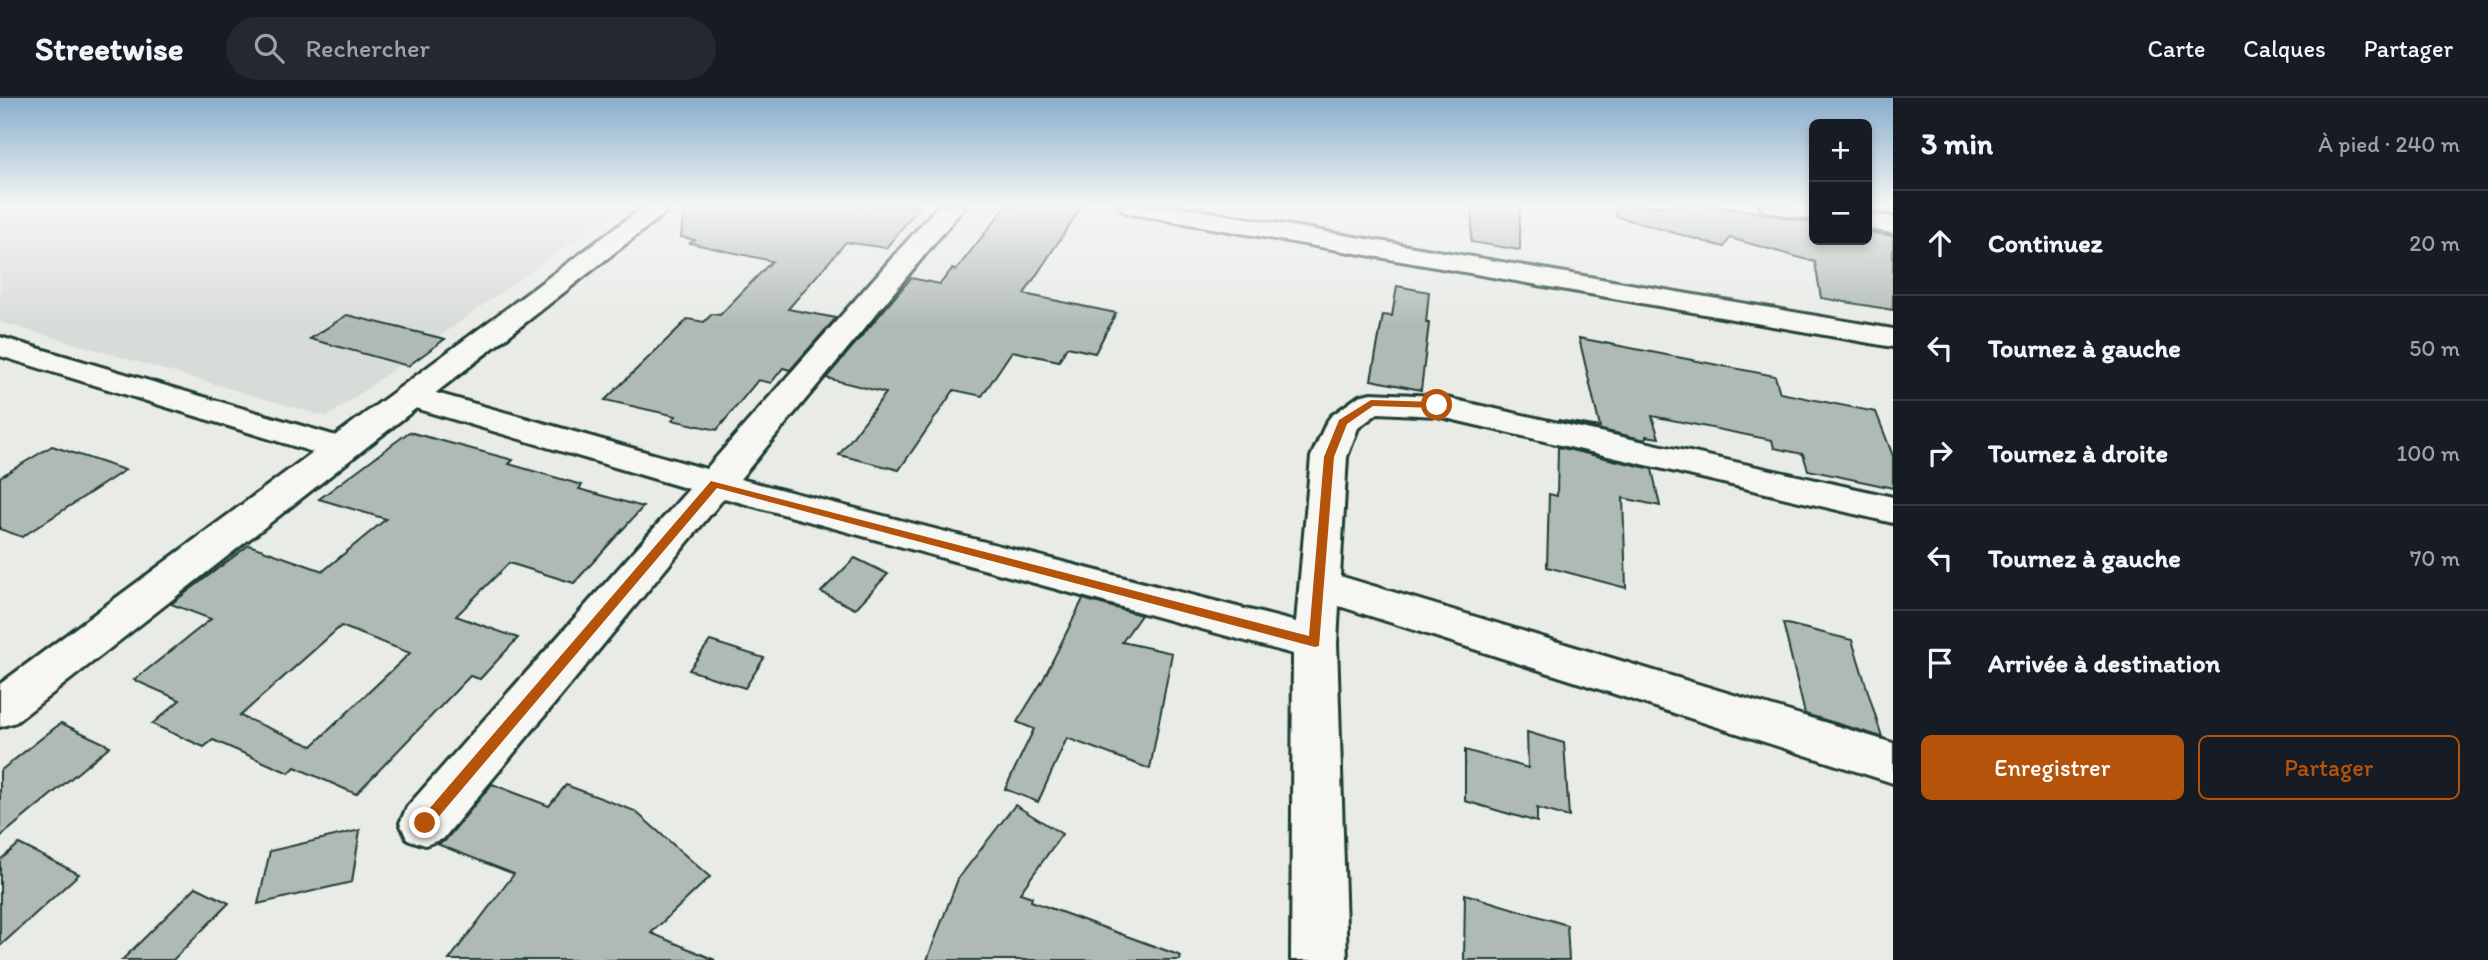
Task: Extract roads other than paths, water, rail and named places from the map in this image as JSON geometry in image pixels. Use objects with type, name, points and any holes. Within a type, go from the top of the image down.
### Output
[{"type":"street","points":[[0,709],[608,246]]},
{"type":"street","points":[[425,823],[918,246]]},
{"type":"street","points":[[1364,246],[1893,338]]},
{"type":"street","points":[[0,346],[341,449]]},
{"type":"street","points":[[410,396],[715,484],[1315,643]]},
{"type":"street","points":[[1319,960],[1315,643],[1329,457],[1343,423],[1371,403],[1437,405],[1893,510]]},
{"type":"street","points":[[1318,584],[1893,763]]}]
